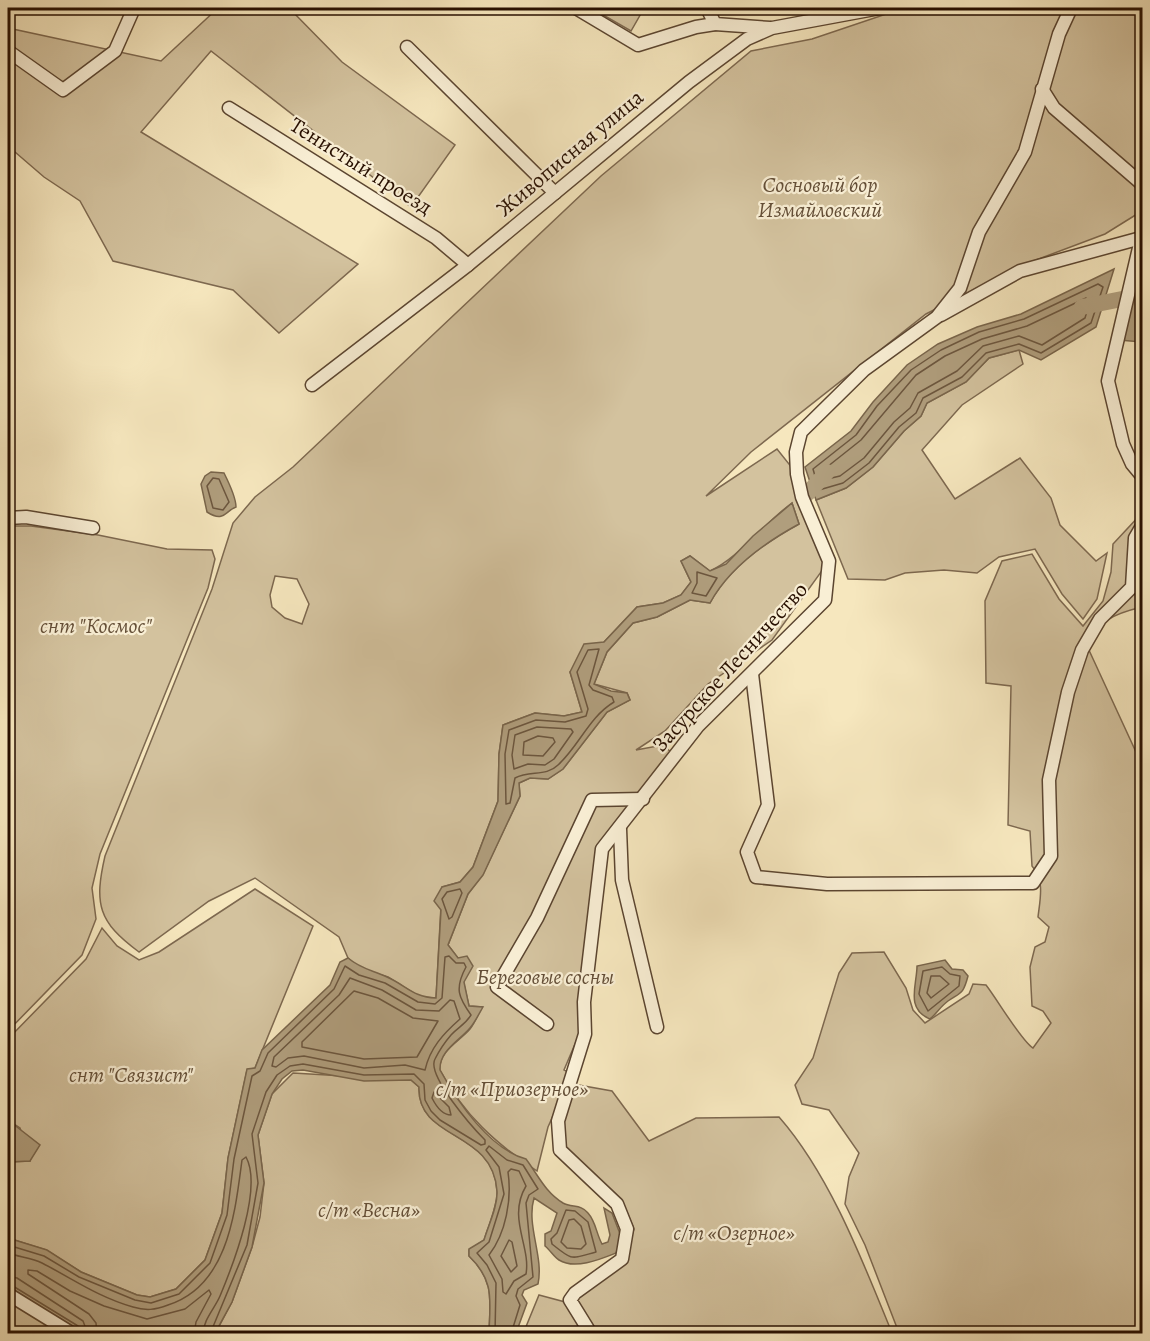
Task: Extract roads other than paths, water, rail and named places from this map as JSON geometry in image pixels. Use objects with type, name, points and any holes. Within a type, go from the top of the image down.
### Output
[{"type":"street","points":[[8,51],[63,90],[115,51],[134,8]]},
{"type":"street","points":[[576,8],[638,45],[696,27],[715,24],[772,28]]},
{"type":"street","points":[[707,8],[715,24]]},
{"type":"street","name":"Живописная улица","points":[[312,385],[468,265],[689,82],[747,39],[772,28],[880,8]]},
{"type":"street","name":"Засурское Лесничество","points":[[591,1334],[570,1300],[575,1293],[622,1259],[627,1230],[617,1203],[560,1150],[558,1122],[585,1034],[584,1002],[602,849],[620,829],[698,726],[825,600],[829,561],[802,497],[797,474],[796,452],[801,432],[864,370],[937,317],[960,288],[979,232],[1025,152],[1059,34],[1071,8]]},
{"type":"street","points":[[407,47],[555,193]]},
{"type":"street","points":[[1042,89],[1054,108],[1143,184]]},
{"type":"street","name":"Тенистый проезд","points":[[229,108],[436,238],[468,265]]},
{"type":"street","points":[[937,317],[1020,271],[1142,237],[1108,381],[1123,444],[1132,464],[1143,476]]},
{"type":"street","points":[[8,518],[26,517],[93,528]]},
{"type":"street","points":[[752,674],[768,806],[747,852],[756,877],[828,884],[1034,883],[1051,856],[1049,780],[1068,692],[1082,650],[1100,619],[1132,587],[1135,538],[1143,526]]},
{"type":"street","points":[[547,1024],[497,987],[537,918],[592,800],[643,799]]},
{"type":"street","points":[[620,829],[622,880],[657,1028]]},
{"type":"street","points":[[8,1294],[73,1334]]},
{"type":"water","points":[[1142,259],[1142,342],[1119,340]]},
{"type":"water","points":[[1114,269],[1096,327],[1041,360],[1019,350],[989,358],[966,382],[927,403],[921,416],[904,431],[873,467],[846,488],[816,500],[805,467],[851,431],[873,402],[907,365],[938,344],[977,327],[1021,314]]},
{"type":"water","points":[[211,472],[224,473],[236,503],[236,507],[221,516],[207,512],[201,484],[205,476]]},
{"type":"water","points":[[792,503],[799,524],[773,539],[748,558],[727,579],[710,603],[690,600],[657,617],[633,623],[607,652],[594,684],[611,691],[627,693],[630,700],[607,712],[563,769],[548,779],[530,778],[519,783],[520,796],[483,875],[468,894],[448,945],[458,958],[467,956],[473,966],[464,982],[469,1006],[483,1007],[470,1028],[446,1052],[440,1070],[466,1110],[488,1135],[500,1146],[526,1159],[557,1199],[582,1208],[588,1213],[602,1244],[608,1242],[610,1235],[604,1208],[612,1213],[622,1239],[616,1253],[580,1264],[565,1263],[559,1260],[545,1246],[545,1234],[551,1231],[557,1213],[534,1198],[532,1219],[539,1263],[538,1284],[524,1290],[522,1295],[527,1303],[516,1333],[489,1333],[490,1301],[487,1283],[469,1256],[469,1249],[484,1240],[497,1197],[492,1171],[483,1156],[430,1117],[422,1104],[419,1087],[411,1080],[364,1081],[303,1070],[292,1071],[282,1079],[272,1094],[258,1135],[264,1183],[252,1247],[232,1302],[215,1333],[80,1334],[8,1288],[8,1238],[47,1250],[81,1272],[137,1295],[150,1297],[176,1289],[205,1260],[222,1213],[228,1158],[247,1069],[255,1068],[262,1050],[330,985],[340,962],[348,958],[357,965],[387,977],[416,993],[436,998],[441,910],[434,901],[442,887],[460,882],[473,867],[498,801],[499,754],[503,725],[535,713],[564,716],[582,712],[570,672],[584,644],[604,642],[637,607],[663,603],[681,595],[691,582],[681,561],[690,556],[710,571],[726,564],[753,536]]},
{"type":"water","points":[[945,960],[952,969],[963,970],[968,976],[961,992],[945,1003],[930,1019],[922,1015],[915,1003],[917,966]]},
{"type":"water","points":[[8,1120],[40,1145],[30,1161],[8,1162]]},
{"type":"waterway","points":[[1082,307],[1142,295]]},
{"type":"waterway","points":[[808,493],[827,472]]},
{"type":"park label","name":"Сосновый бор Измайловский","points":[[820,198]]},
{"type":"park label","name":"снт \"Космос\"","points":[[96,626]]},
{"type":"park label","name":"Береговые сосны","points":[[545,977]]},
{"type":"park label","name":"снт \"Связист\"","points":[[131,1075]]},
{"type":"park label","name":"с/т «Приозерное»","points":[[512,1089]]},
{"type":"park label","name":"с/т «Весна»","points":[[369,1210]]},
{"type":"park label","name":"с/т «Озерное»","points":[[734,1233]]}]
